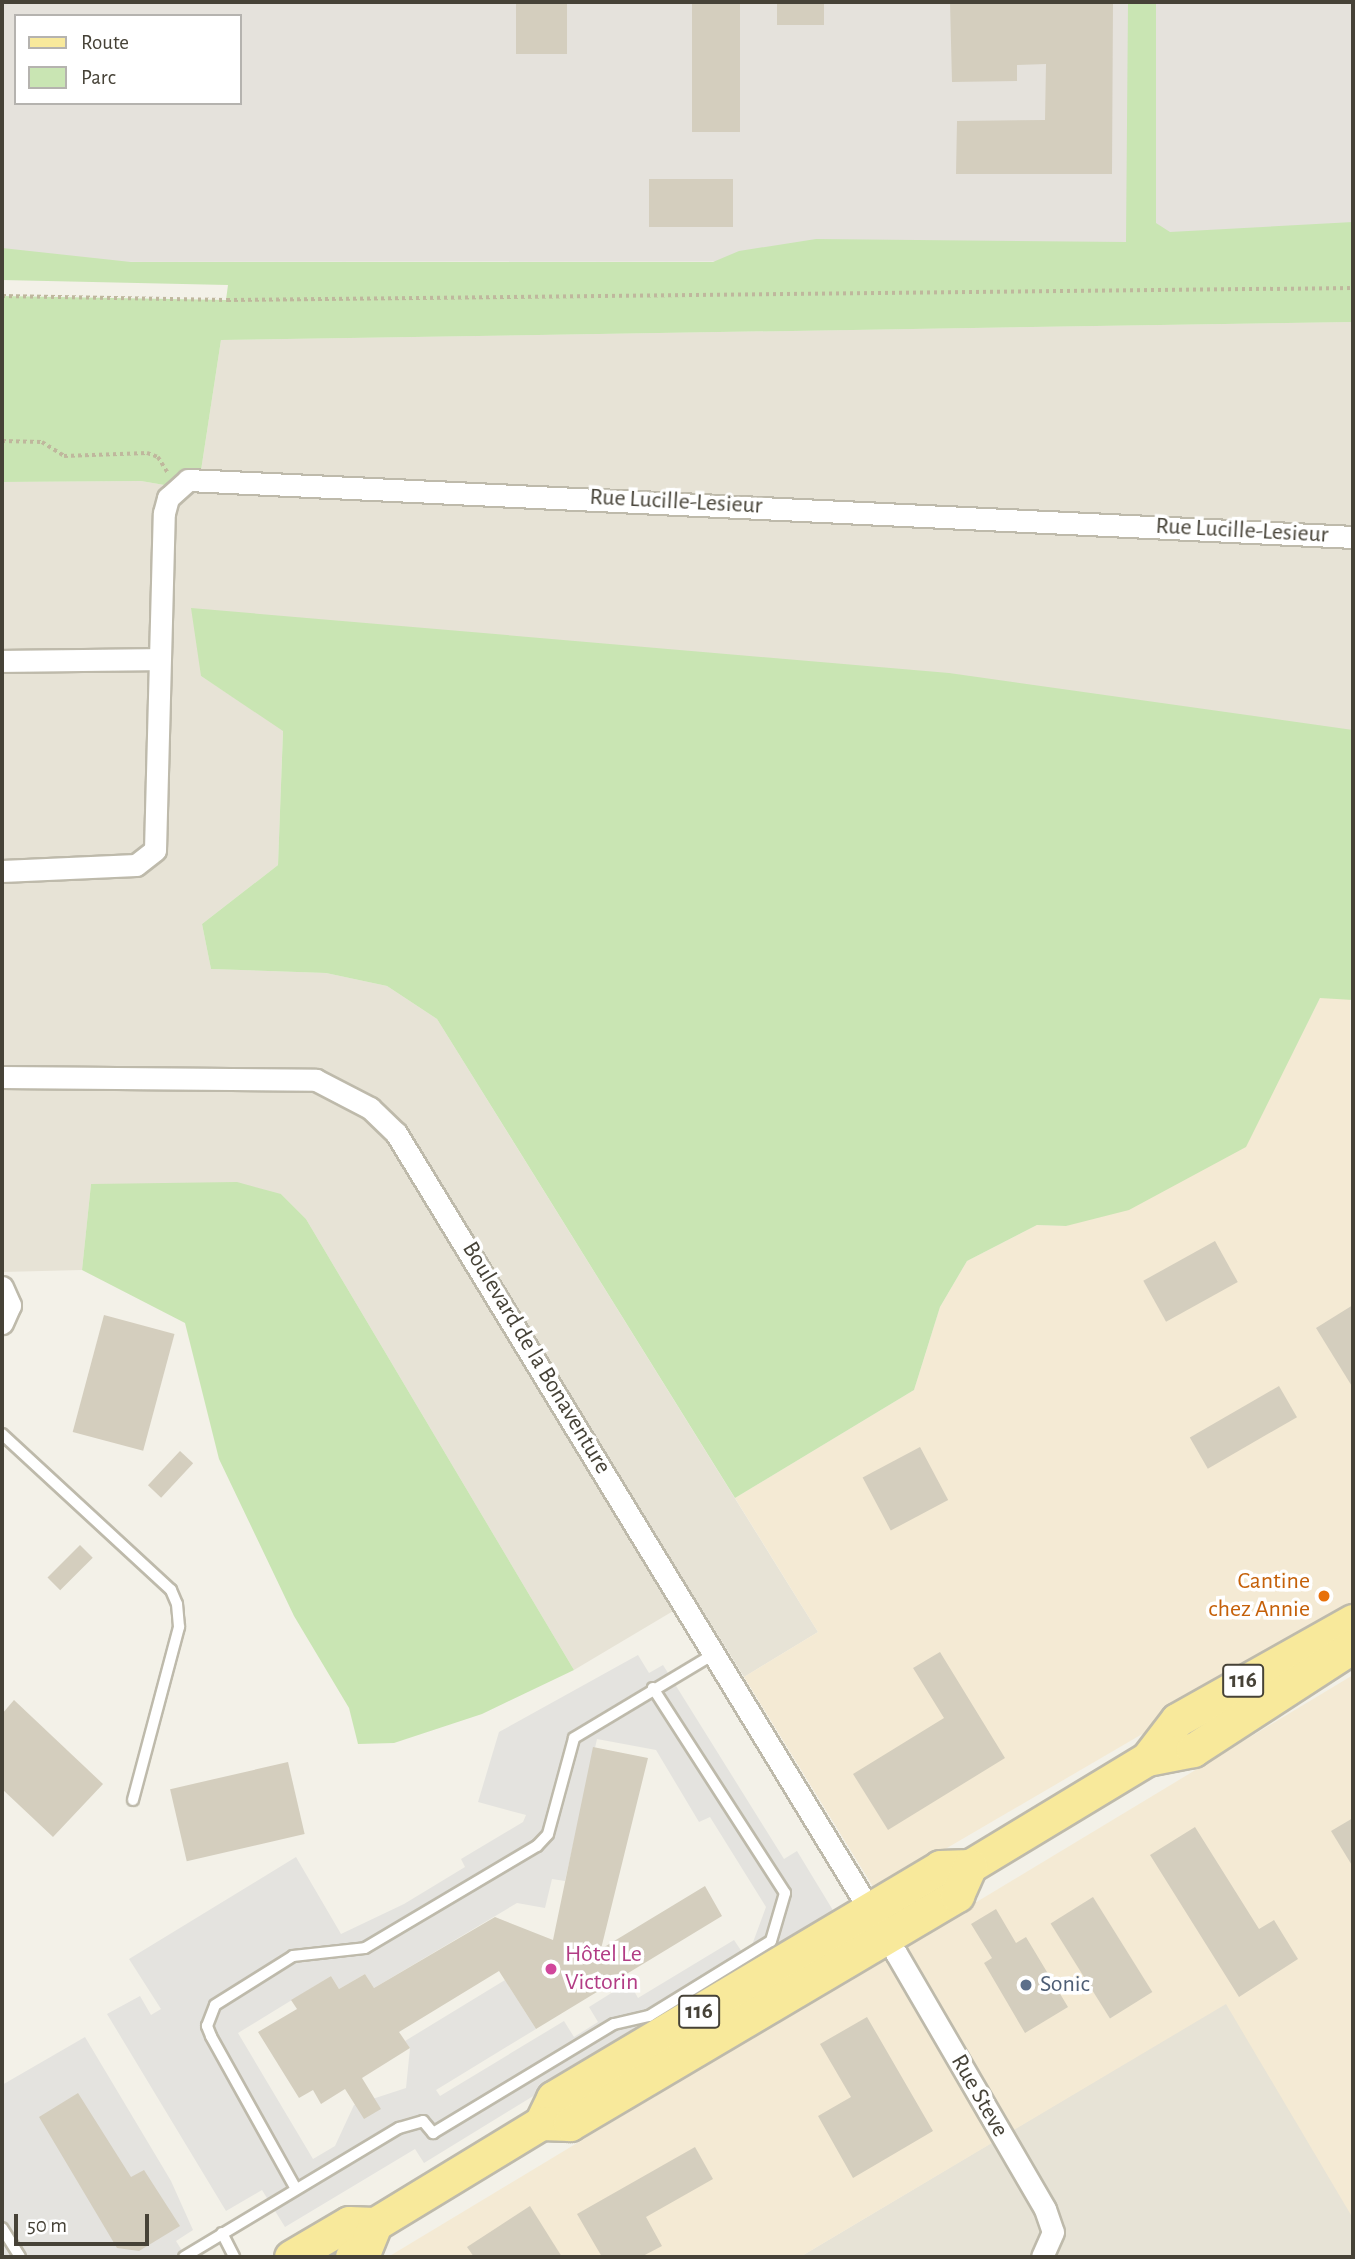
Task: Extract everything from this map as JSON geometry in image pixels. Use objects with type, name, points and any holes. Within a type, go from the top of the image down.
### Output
[{"type":"main road","name":"116","points":[[1147,1759],[1177,1720],[1353,1621]]},
{"type":"main road","name":"116","points":[[291,2257],[349,2223],[375,2224],[541,2123],[553,2098],[878,1924],[940,1867],[970,1866],[1147,1759],[1193,1750],[1353,1646]]},
{"type":"main road","name":"116","points":[[352,2257],[365,2249],[375,2224]]},
{"type":"street","name":"Rue Lucille-Lesieur","points":[[176,487],[200,477],[1353,537]]},
{"type":"street","points":[[2,871],[136,865],[155,850],[157,659],[164,513],[176,487]]},
{"type":"street","points":[[2,661],[157,659]]},
{"type":"street","name":"Boulevard de la Bonaventure","points":[[2,1077],[279,1075],[316,1080],[370,1108],[420,1165],[878,1924]]},
{"type":"street","points":[[2,1287],[10,1305],[2,1323]]},
{"type":"street","name":"Rue Steve","points":[[878,1924],[1045,2209],[1053,2232],[1041,2257]]},
{"type":"lane","points":[[2,1434],[170,1590],[177,1604],[179,1627],[133,1800]]},
{"type":"lane","points":[[296,2189],[211,2036],[207,2026],[215,2005],[293,1956],[365,1948],[537,1846],[548,1834],[573,1738],[714,1654]]},
{"type":"lane","points":[[184,2257],[412,2122],[423,2121],[433,2133],[614,2024],[649,2016],[771,1941],[785,1893],[653,1688]]},
{"type":"lane","points":[[2,2228],[20,2257]]},
{"type":"lane","points":[[222,2233],[234,2257]]},
{"type":"path","points":[[2,296],[1353,288]]},
{"type":"path","points":[[2,441],[42,442],[64,456],[147,453],[158,457],[176,487]]},
{"type":"shaded area","points":[[2,2],[1353,2],[1353,261],[2,262]]},
{"type":"shaded area","points":[[1353,322],[1353,741],[201,676],[283,730],[278,865],[202,924],[211,969],[326,973],[387,986],[437,1019],[818,1632],[744,1677],[695,1598],[574,1670],[306,1219],[281,1194],[91,1184],[82,1270],[2,1272],[2,482],[141,481],[176,487],[200,477],[221,340]]},
{"type":"shaded area","points":[[1350,996],[1353,1611],[875,1890],[744,1677],[818,1632],[735,1498],[914,1390],[940,1307],[967,1261],[1037,1225],[1066,1226],[1245,1147],[1320,998]]},
{"type":"shaded area","points":[[638,1655],[649,1673],[663,1665],[784,1859],[797,1851],[834,1912],[424,2163],[415,2149],[285,2227],[262,2190],[226,2211],[107,2014],[140,1996],[151,2015],[161,2009],[129,1959],[296,1857],[341,1934],[404,1904],[465,1867],[461,1859],[523,1822],[526,1815],[478,1802],[499,1732]],"holes":[[[597,1739],[656,1750],[699,1822],[710,1817],[766,1907],[752,1945],[742,1952],[734,1940],[638,1998],[629,1982],[589,2007],[598,2022],[574,2037],[564,2021],[440,2096],[436,2090],[536,2029],[505,1980],[405,2041],[410,2048],[406,2088],[354,2105],[335,2146],[313,2159],[238,2033],[331,1976],[339,1989],[365,1974],[374,1988],[517,1903],[545,1908],[552,1879],[565,1881]]]},
{"type":"shaded area","points":[[1353,1675],[1351,2215],[1226,2004],[800,2257],[388,2257]]},
{"type":"shaded area","points":[[1226,2003],[1353,2213],[1353,2257],[800,2257]]},
{"type":"shaded area","points":[[85,2037],[171,2181],[193,2230],[176,2241],[186,2257],[2,2257],[2,2085]]},
{"type":"green space","points":[[1128,2],[1156,2],[1156,223],[1170,232],[1353,222],[1353,322],[221,340],[200,477],[176,487],[141,481],[2,482],[2,296],[226,300],[228,285],[2,280],[2,248],[131,262],[713,262],[739,251],[816,239],[1126,242]]},
{"type":"green space","points":[[191,608],[949,673],[1353,730],[1353,1000],[1320,998],[1246,1147],[1129,1210],[1066,1226],[1037,1225],[967,1261],[940,1307],[914,1390],[735,1498],[437,1019],[387,986],[326,973],[211,969],[202,924],[278,865],[283,731],[201,676]]},
{"type":"green space","points":[[237,1182],[281,1194],[306,1219],[574,1670],[482,1714],[394,1743],[358,1744],[349,1708],[294,1616],[219,1459],[185,1323],[82,1270],[91,1184]]},
{"type":"building","points":[[516,2],[567,2],[567,54],[516,54]]},
{"type":"building","points":[[692,2],[740,2],[740,132],[692,132]]},
{"type":"building","points":[[777,2],[824,2],[824,25],[777,25]]},
{"type":"building","points":[[950,2],[1113,2],[1112,174],[956,174],[957,121],[1045,120],[1046,64],[1017,65],[1017,81],[952,82]]},
{"type":"building","points":[[649,179],[733,179],[733,227],[649,227]]},
{"type":"building","points":[[1215,1241],[1238,1282],[1166,1322],[1143,1281]]},
{"type":"building","points":[[1353,1305],[1353,1388],[1316,1328]]},
{"type":"building","points":[[104,1315],[175,1334],[143,1451],[73,1432]]},
{"type":"building","points":[[1279,1386],[1297,1417],[1208,1469],[1190,1438]]},
{"type":"building","points":[[920,1447],[948,1500],[891,1530],[863,1478]]},
{"type":"building","points":[[180,1451],[193,1463],[161,1498],[148,1485]]},
{"type":"building","points":[[80,1545],[93,1558],[60,1590],[47,1578]]},
{"type":"building","points":[[940,1652],[1005,1758],[888,1830],[853,1774],[944,1718],[913,1668]]},
{"type":"building","points":[[14,1700],[103,1784],[53,1837],[2,1789],[2,1714]]},
{"type":"building","name":"Hôtel Le Victorin","points":[[593,1747],[648,1758],[601,1949],[705,1886],[722,1916],[536,2029],[499,1971],[399,2032],[410,2048],[362,2078],[381,2109],[364,2119],[345,2089],[321,2104],[313,2090],[299,2098],[258,2032],[297,2009],[291,2000],[331,1976],[339,1989],[365,1974],[374,1988],[495,1917],[553,1940]]},
{"type":"building","points":[[288,1762],[305,1834],[187,1861],[170,1789]]},
{"type":"building","points":[[1353,1818],[1353,1867],[1331,1831]]},
{"type":"building","points":[[1195,1827],[1259,1929],[1274,1920],[1298,1959],[1239,1997],[1150,1855]]},
{"type":"building","points":[[1093,1897],[1152,1992],[1110,2018],[1051,1923]]},
{"type":"building","name":"Sonic","points":[[996,1909],[1016,1943],[1026,1937],[1068,2007],[1025,2033],[984,1963],[992,1958],[971,1924]]},
{"type":"building","points":[[867,2017],[933,2131],[853,2178],[818,2116],[851,2097],[820,2044]]},
{"type":"building","points":[[78,2093],[131,2177],[144,2170],[180,2226],[139,2251],[117,2248],[39,2117]]},
{"type":"building","points":[[695,2147],[713,2179],[646,2217],[662,2246],[641,2257],[602,2257],[577,2214]]},
{"type":"building","points":[[530,2206],[562,2257],[474,2257],[467,2247]]},
{"type":"place","name":"Cantine chez Annie","points":[[1324,1596]]},
{"type":"place","name":"Hôtel Le Victorin","points":[[551,1969]]},
{"type":"place","name":"Sonic","points":[[1026,1985]]}]
